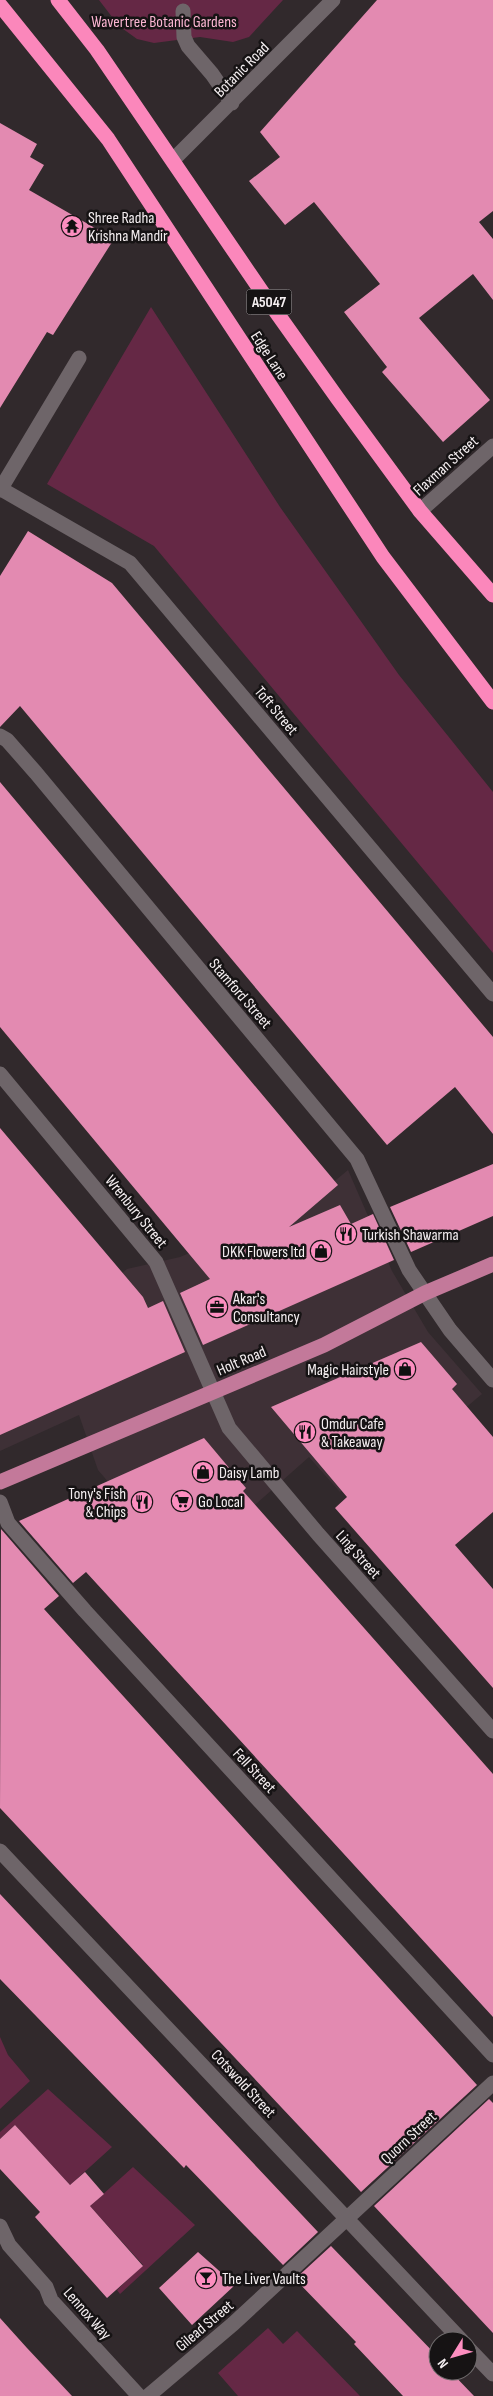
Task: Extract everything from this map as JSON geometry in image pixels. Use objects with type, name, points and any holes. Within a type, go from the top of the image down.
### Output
[{"type":"highway","name":"Edge Lane","points":[[58,0],[98,50],[262,292],[420,511],[493,595]]},
{"type":"highway","name":"Edge Lane","points":[[3,13],[108,140],[382,557],[493,702]]},
{"type":"main road","name":"Holt Road","points":[[0,1482],[342,1336],[425,1293],[493,1264]]},
{"type":"street","name":"Botanic Road","points":[[173,160],[333,0]]},
{"type":"street","points":[[183,11],[184,37],[188,46],[212,74],[232,102]]},
{"type":"street","points":[[0,490],[79,358]]},
{"type":"street","name":"Flaxman Street","points":[[420,511],[493,446]]},
{"type":"street","name":"Toft Street","points":[[0,490],[130,563],[493,994]]},
{"type":"street","name":"Stamford Street","points":[[0,736],[7,740],[36,773],[358,1159],[409,1270],[450,1330],[493,1380]]},
{"type":"street","name":"Wrenbury Street","points":[[0,1074],[156,1262],[212,1391]]},
{"type":"street","name":"Ling Street","points":[[212,1391],[229,1428],[325,1542],[493,1731]]},
{"type":"street","name":"Fell Street","points":[[0,1502],[8,1523],[85,1611],[493,2055]]},
{"type":"street","name":"Cotswold Street","points":[[0,1851],[453,2331]]},
{"type":"street","name":"Quorn Street","points":[[346,2218],[493,2083]]},
{"type":"street","name":"Gilead Street","points":[[148,2396],[234,2324],[346,2218]]},
{"type":"street","name":"Lennox Way","points":[[0,2226],[9,2245],[46,2287],[51,2300],[138,2396]]},
{"type":"street","points":[[478,2358],[493,2374]]},
{"type":"shaded area","points":[[348,1170],[392,1271],[428,1332],[482,1394],[406,1458],[395,1447],[340,1492],[309,1457],[186,1566],[156,1538],[98,1470],[79,1415],[0,1451],[0,1344],[81,1308],[127,1269],[180,1257],[206,1246],[290,1218]]},
{"type":"green space","name":"Wavertree Botanic Gardens","points":[[99,0],[283,0],[249,37],[233,42],[200,37],[154,43],[137,39],[119,26]]},
{"type":"green space","points":[[151,307],[280,507],[399,675],[493,792],[493,953],[154,546],[47,484]]},
{"type":"green space","points":[[0,2037],[8,2055],[30,2081],[0,2109]]},
{"type":"green space","points":[[48,2089],[112,2147],[70,2185],[15,2125],[0,2139],[0,2132]]},
{"type":"green space","points":[[133,2167],[195,2225],[120,2294],[117,2290],[143,2265],[90,2206]]},
{"type":"green space","points":[[268,2328],[283,2344],[297,2331],[360,2396],[238,2396],[218,2373]]},
{"type":"building","points":[[377,0],[493,0],[493,211],[479,222],[493,239],[493,300],[473,274],[419,318],[490,400],[443,442],[382,372],[387,367],[344,312],[380,284],[314,202],[285,225],[249,181],[280,157],[260,132]]},
{"type":"building","name":"Shree Radha Krishna Mandir","points":[[0,123],[37,144],[30,157],[44,165],[29,190],[114,239],[53,335],[47,332],[0,408]]},
{"type":"building","points":[[28,531],[112,583],[493,1037],[493,1134],[455,1087],[387,1145],[20,706],[0,727],[0,576]]},
{"type":"building","points":[[0,782],[338,1185],[289,1227],[340,1205],[351,1224],[373,1214],[394,1260],[203,1345],[180,1293],[210,1279],[0,1027]]},
{"type":"building","points":[[0,1128],[143,1297],[148,1308],[163,1301],[185,1352],[0,1435]]},
{"type":"building","points":[[493,1164],[493,1216],[411,1252],[390,1207]]},
{"type":"building","points":[[421,1342],[457,1384],[452,1389],[493,1437],[493,1512],[455,1545],[493,1589],[493,1688],[335,1508],[347,1497],[271,1407]]},
{"type":"building","points":[[204,1438],[246,1488],[243,1491],[493,1774],[493,2017],[86,1572],[73,1583],[19,1521]]},
{"type":"building","points":[[1,1529],[59,1596],[44,1609],[477,2085],[361,2192],[0,1808]]},
{"type":"building","points":[[0,1894],[318,2232],[283,2265],[186,2165],[184,2168],[0,1979]]},
{"type":"building","points":[[489,2099],[493,2103],[493,2333],[374,2206]]},
{"type":"building","points":[[15,2125],[70,2185],[85,2172],[104,2194],[90,2206],[143,2266],[107,2298],[35,2217],[40,2212],[0,2169],[0,2139]]},
{"type":"building","points":[[331,2246],[428,2347],[428,2381],[460,2381],[474,2396],[403,2396],[354,2344],[356,2342],[295,2279]]},
{"type":"building","name":"The Liver Vaults","points":[[198,2252],[235,2285],[192,2325],[159,2288]]},
{"type":"building","points":[[0,2318],[27,2348],[72,2396],[0,2396]]},
{"type":"place","name":"Shree Radha Krishna Mandir","points":[[72,226]]},
{"type":"place","name":"Turkish Shawarma","points":[[346,1234]]},
{"type":"place","name":"DKK Flowers ltd","points":[[321,1251]]},
{"type":"place","name":"Akar's Consultancy","points":[[217,1307]]},
{"type":"place","name":"Magic Hairstyle","points":[[405,1369]]},
{"type":"place","name":"Omdur Cafe & Takeaway","points":[[305,1432]]},
{"type":"place","name":"Daisy Lamb","points":[[203,1472]]},
{"type":"place","name":"Go Local","points":[[182,1501]]},
{"type":"place","name":"Tony's Fish & Chips","points":[[142,1502]]},
{"type":"place","name":"The Liver Vaults","points":[[206,2278]]}]
